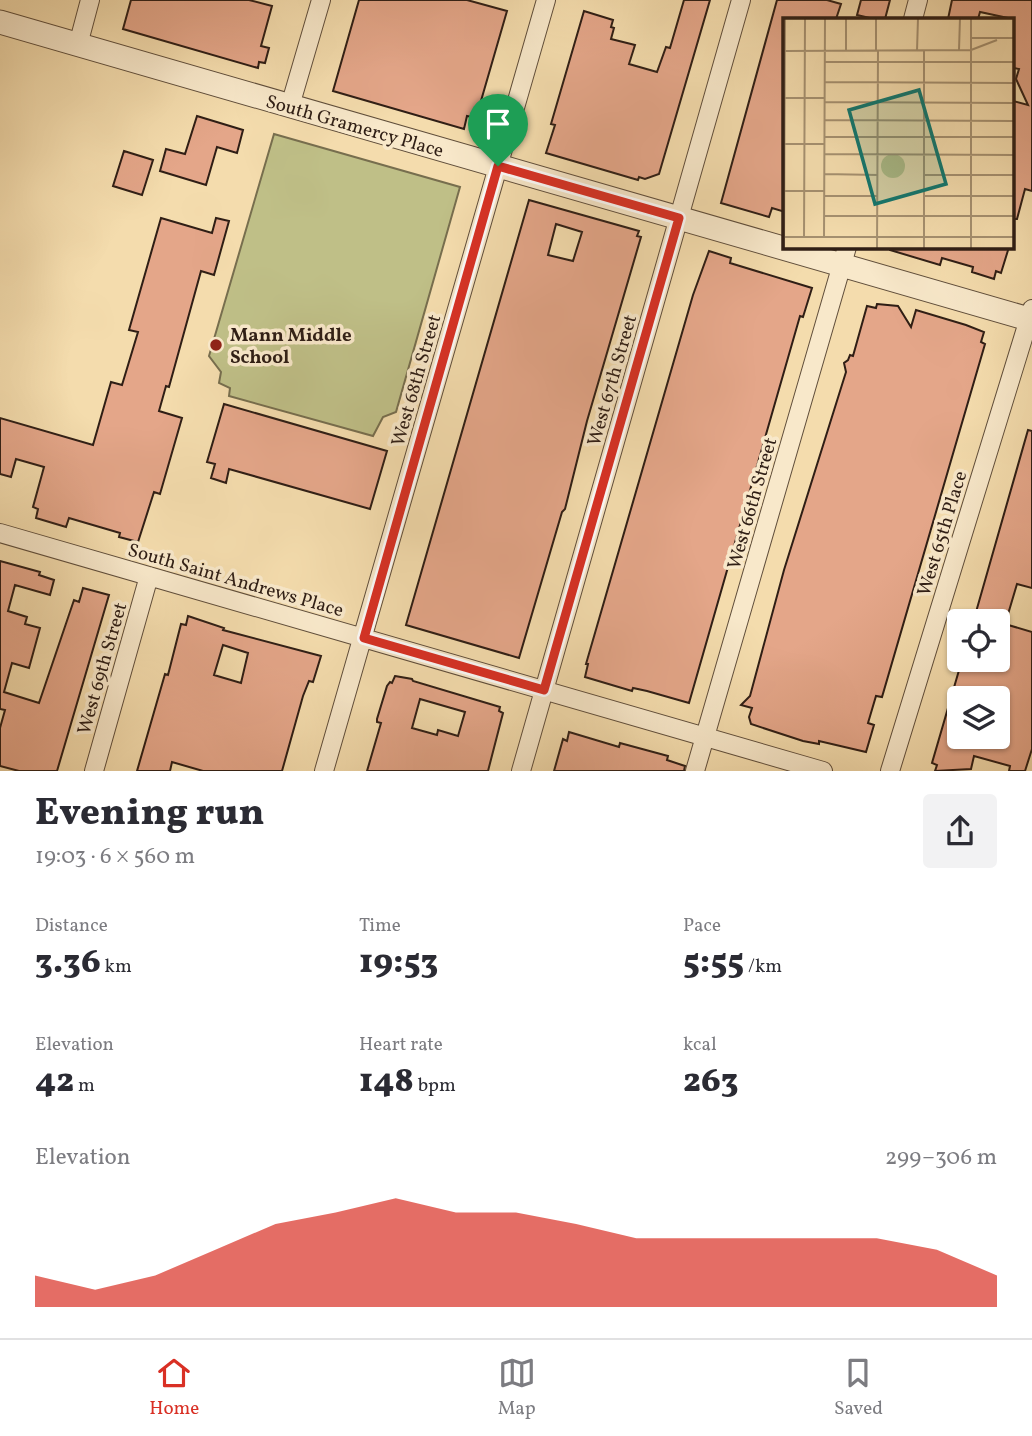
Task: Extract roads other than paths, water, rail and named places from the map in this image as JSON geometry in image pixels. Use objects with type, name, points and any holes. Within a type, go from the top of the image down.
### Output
[{"type":"street","points":[[78,44],[90,0]]},
{"type":"street","points":[[289,106],[321,0]]},
{"type":"street","name":"West 68th Street","points":[[324,771],[546,0]]},
{"type":"street","name":"West 67th Street","points":[[521,771],[741,0]]},
{"type":"street","points":[[913,18],[918,0]]},
{"type":"street","name":"South Gramercy Place","points":[[0,22],[679,218],[783,242]]},
{"type":"street","name":"South Gramercy Place","points":[[809,248],[844,256],[1031,316]]},
{"type":"street","name":"West 66th Street","points":[[695,771],[844,256]]},
{"type":"street","name":"West 65th Place","points":[[890,771],[1031,316]]},
{"type":"street","name":"South Saint Andrews Place","points":[[0,533],[823,771]]},
{"type":"street","name":"West 69th Street","points":[[94,771],[149,576]]},
{"type":"place","name":"Mann Middle School","points":[[216,345]]}]
